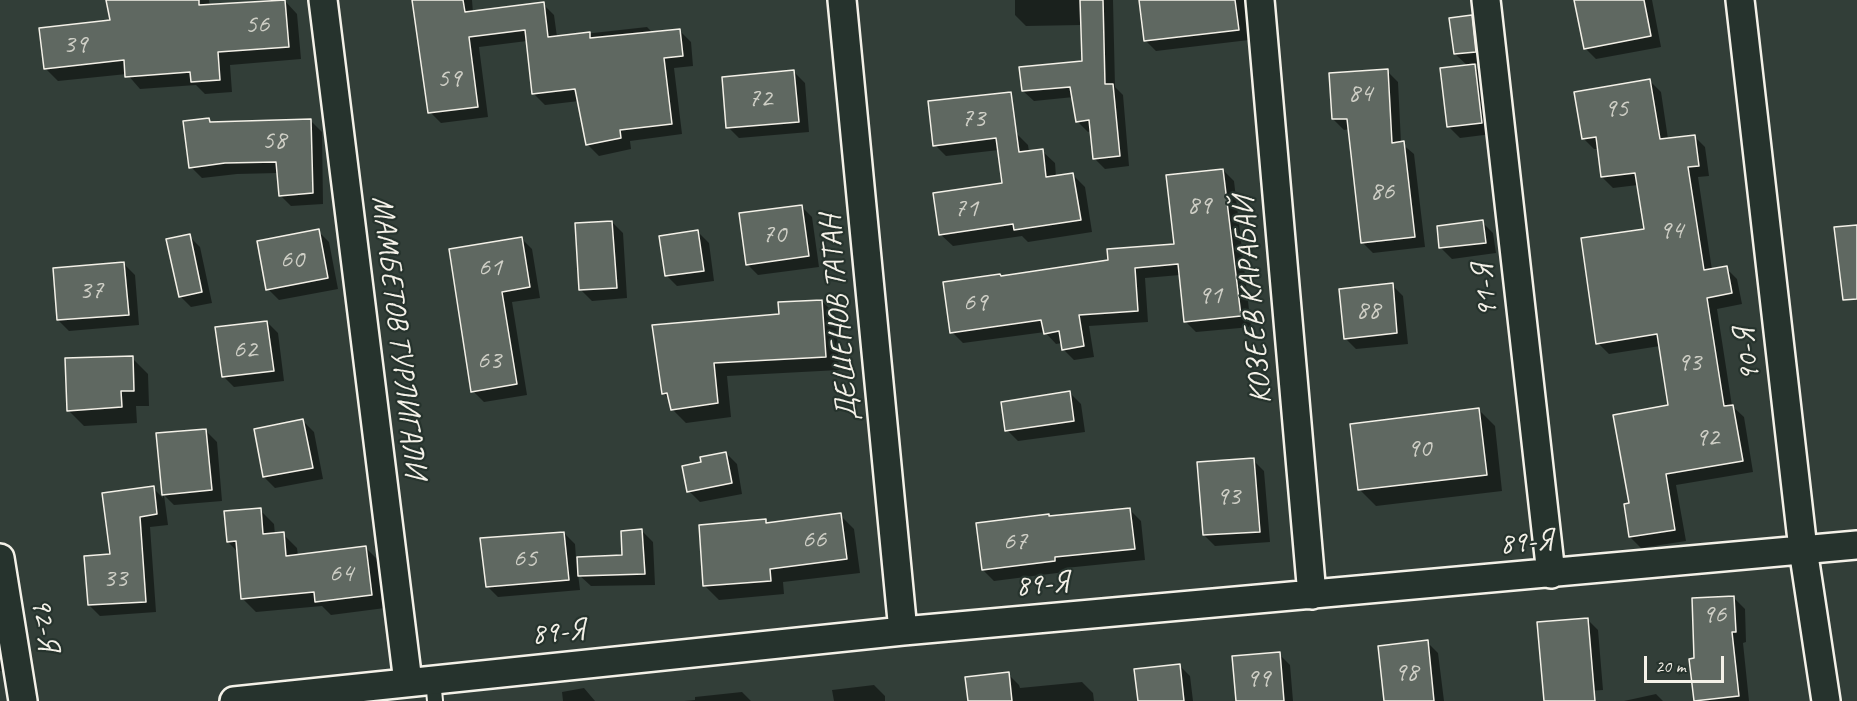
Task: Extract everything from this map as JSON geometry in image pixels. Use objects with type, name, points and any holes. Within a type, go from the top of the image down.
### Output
[{"type":"street","name":"МАМБЕТОВ ТУРЛИГАЛИ","points":[[323,0],[425,688]]},
{"type":"street","name":"ДЕШЕНОВ ТАТАН","points":[[842,0],[903,631]]},
{"type":"street","name":"КОЗЕЕВ КАРАБАЙ","points":[[1260,0],[1311,595]]},
{"type":"street","name":"91-Я","points":[[1486,0],[1551,574]]},
{"type":"street","name":"90-Я","points":[[1740,0],[1803,549],[1826,701]]},
{"type":"street","name":"89-Я","points":[[234,701],[425,688],[903,631],[1857,545]]},
{"type":"street","name":"92-Я","points":[[0,558],[23,701]]},
{"type":"building","points":[[106,0],[199,0],[199,5],[285,0],[289,47],[218,52],[220,80],[191,82],[190,72],[125,77],[124,60],[44,69],[39,28],[110,20]]},
{"type":"building","points":[[412,0],[463,0],[465,12],[544,2],[548,37],[590,32],[590,38],[680,29],[683,56],[664,58],[672,124],[620,130],[621,138],[586,145],[575,89],[532,94],[525,30],[469,37],[478,107],[428,113]]},
{"type":"building","points":[[1080,0],[1103,0],[1105,84],[1113,84],[1120,156],[1093,159],[1089,120],[1076,122],[1070,87],[1022,91],[1019,67],[1082,61]]},
{"type":"building","points":[[1139,0],[1235,0],[1239,30],[1144,41]]},
{"type":"building","points":[[1574,0],[1644,0],[1651,36],[1584,49]]},
{"type":"building","points":[[1472,15],[1476,52],[1454,54],[1449,18]]},
{"type":"building","points":[[1475,64],[1482,123],[1447,127],[1440,68]]},
{"type":"building","points":[[1388,69],[1392,143],[1404,141],[1415,237],[1361,243],[1347,119],[1332,119],[1329,73]]},
{"type":"building","points":[[794,70],[799,122],[726,128],[722,77]]},
{"type":"building","points":[[1650,79],[1660,139],[1695,135],[1699,166],[1688,167],[1704,270],[1727,266],[1732,293],[1707,298],[1724,406],[1733,405],[1743,461],[1666,474],[1675,530],[1629,537],[1624,504],[1629,503],[1613,415],[1668,405],[1657,334],[1596,344],[1581,238],[1644,229],[1635,173],[1601,177],[1596,137],[1582,139],[1574,92]]},
{"type":"building","points":[[1011,92],[1019,152],[1043,149],[1046,177],[1073,173],[1081,220],[1014,230],[1013,224],[939,235],[933,193],[1002,183],[996,138],[933,146],[928,101]]},
{"type":"building","points":[[209,118],[210,122],[311,119],[313,193],[279,196],[276,162],[225,163],[189,168],[183,121]]},
{"type":"building","points":[[1223,169],[1241,316],[1184,322],[1178,264],[1135,268],[1138,311],[1079,315],[1084,346],[1062,350],[1059,331],[1044,334],[1041,320],[950,333],[943,282],[1108,260],[1107,249],[1174,244],[1166,175]]},
{"type":"building","points":[[802,205],[809,256],[746,265],[739,213]]},
{"type":"building","points":[[1483,220],[1486,243],[1439,248],[1437,226]]},
{"type":"building","points":[[612,221],[617,288],[579,290],[575,223]]},
{"type":"building","points":[[1857,225],[1857,299],[1843,300],[1834,227]]},
{"type":"building","points":[[319,229],[328,278],[266,290],[257,241]]},
{"type":"building","points":[[698,230],[704,271],[665,276],[659,236]]},
{"type":"building","points":[[190,234],[202,292],[179,297],[166,239]]},
{"type":"building","points":[[522,237],[530,287],[502,292],[517,384],[471,392],[449,249]]},
{"type":"building","points":[[124,262],[129,315],[57,320],[53,268]]},
{"type":"building","points":[[1393,283],[1397,333],[1344,339],[1339,289]]},
{"type":"building","points":[[822,300],[826,357],[714,363],[718,403],[671,410],[667,393],[662,394],[652,325],[779,314],[778,302]]},
{"type":"building","points":[[267,321],[274,371],[222,377],[215,327]]},
{"type":"building","points":[[133,356],[134,391],[121,391],[122,407],[67,411],[65,358]]},
{"type":"building","points":[[1070,391],[1074,421],[1005,431],[1001,402]]},
{"type":"building","points":[[1479,408],[1487,475],[1358,490],[1350,424]]},
{"type":"building","points":[[303,419],[313,468],[263,477],[254,429]]},
{"type":"building","points":[[206,429],[212,490],[162,495],[156,433]]},
{"type":"building","points":[[726,452],[732,483],[687,492],[682,466],[701,462],[700,457]]},
{"type":"building","points":[[1254,458],[1260,532],[1203,535],[1197,462]]},
{"type":"building","points":[[154,486],[157,514],[140,517],[146,602],[88,605],[84,556],[110,554],[102,493]]},
{"type":"building","points":[[261,508],[263,534],[284,532],[286,556],[366,546],[372,595],[315,602],[314,592],[241,599],[236,541],[227,542],[224,511]]},
{"type":"building","points":[[1130,508],[1135,549],[1055,557],[1055,561],[982,570],[976,523],[1049,514],[1049,516]]},
{"type":"building","points":[[841,513],[847,559],[770,569],[771,581],[703,586],[699,525],[766,519],[766,523]]},
{"type":"building","points":[[642,529],[645,574],[578,576],[577,557],[622,555],[621,531]]},
{"type":"building","points":[[564,532],[569,580],[486,587],[480,538]]},
{"type":"building","points":[[1734,596],[1736,632],[1732,632],[1739,696],[1694,701],[1689,659],[1694,658],[1692,598]]},
{"type":"building","points":[[1588,618],[1595,701],[1544,701],[1537,622]]},
{"type":"building","points":[[1428,640],[1434,701],[1384,701],[1378,646]]},
{"type":"building","points":[[1280,652],[1284,701],[1236,701],[1232,656]]},
{"type":"building","points":[[1180,664],[1184,701],[1138,701],[1134,669]]},
{"type":"building","points":[[1009,672],[1012,701],[968,701],[965,677]]}]
